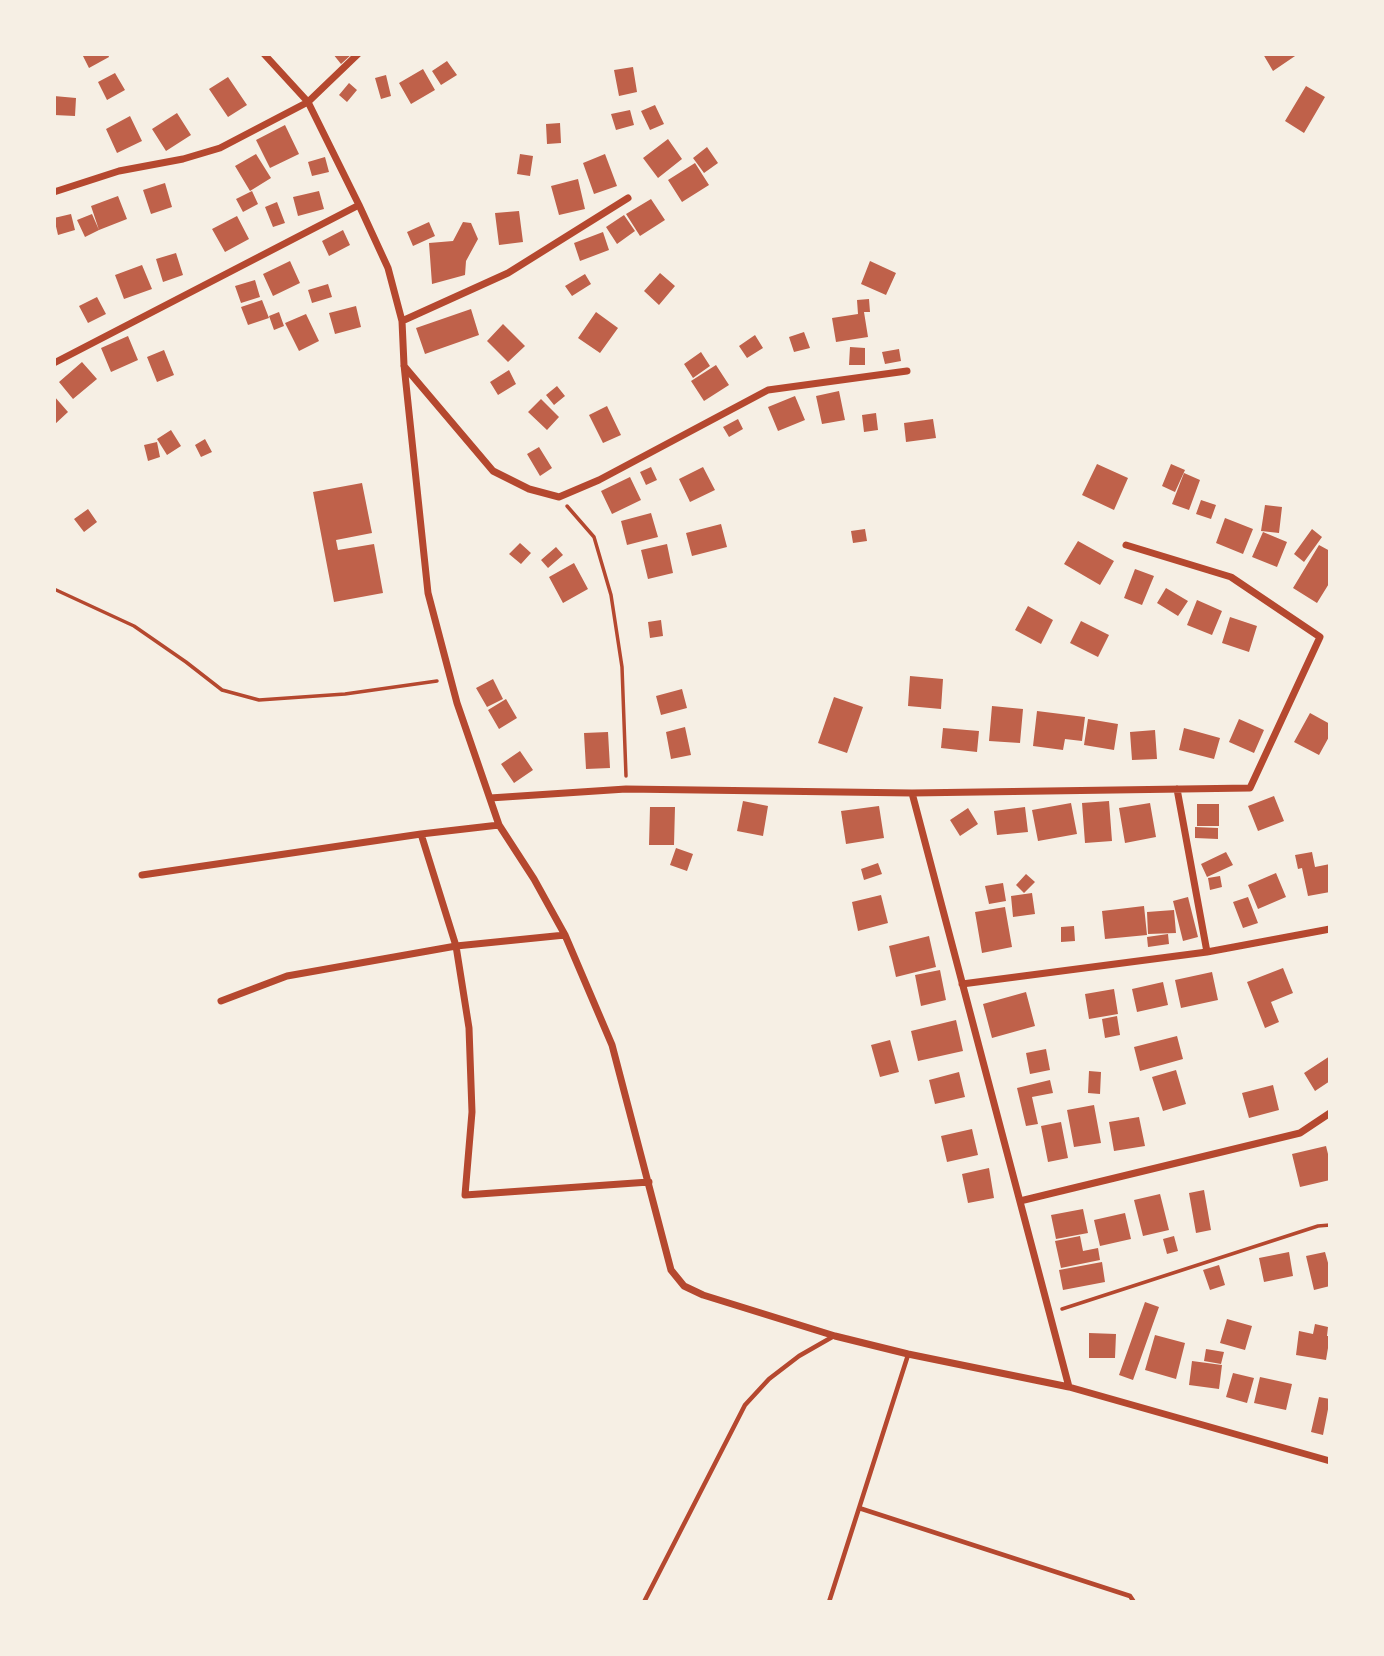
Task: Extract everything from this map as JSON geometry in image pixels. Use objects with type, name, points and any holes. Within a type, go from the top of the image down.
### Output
[{"type":"street","points":[[264,54],[308,102],[388,268],[402,321],[404,365],[428,593],[450,679],[499,825],[534,879],[565,935],[612,1045],[671,1270],[684,1286],[703,1296],[835,1336],[1069,1387],[1330,1461]]},
{"type":"street","points":[[54,192],[118,171],[183,159],[220,148],[308,102],[358,54]]},
{"type":"street","points":[[402,321],[508,274],[628,198]]},
{"type":"street","points":[[54,363],[359,205]]},
{"type":"street","points":[[404,365],[492,471],[529,489],[559,497],[599,480],[768,390],[907,371]]},
{"type":"street","points":[[490,799],[626,789],[912,793],[1250,788],[1320,637],[1231,577],[1126,545]]},
{"type":"street","points":[[1177,789],[1206,952]]},
{"type":"street","points":[[912,793],[1069,1387]]},
{"type":"street","points":[[142,874],[499,825]]},
{"type":"street","points":[[421,834],[456,946],[470,1042],[472,1112],[465,1195],[649,1182]]},
{"type":"street","points":[[962,984],[1206,952],[1330,929]]},
{"type":"street","points":[[221,1001],[287,976],[456,946],[565,935]]},
{"type":"street","points":[[1020,1201],[1300,1133],[1330,1113]]},
{"type":"lane","points":[[644,1602],[745,1405],[769,1379],[799,1356],[835,1336]]},
{"type":"lane","points":[[829,1602],[908,1354]]},
{"type":"lane","points":[[859,1508],[1130,1596],[1134,1602]]},
{"type":"path","points":[[559,497],[594,537],[611,594],[622,667],[626,789]]},
{"type":"path","points":[[54,589],[134,626],[222,690],[259,700],[345,694],[450,679]]},
{"type":"path","points":[[1049,1313],[1318,1226],[1330,1225]]},
{"type":"building","points":[[82,54],[108,54],[109,57],[89,68]]},
{"type":"building","points":[[333,54],[352,54],[341,64]]},
{"type":"building","points":[[1263,54],[1298,54],[1273,71]]},
{"type":"building","points":[[447,61],[457,75],[441,85],[432,71]]},
{"type":"building","points":[[633,67],[637,92],[619,96],[614,70]]},
{"type":"building","points":[[423,69],[435,90],[411,104],[399,83]]},
{"type":"building","points":[[115,73],[125,90],[107,100],[98,82]]},
{"type":"building","points":[[386,75],[391,96],[381,99],[375,78]]},
{"type":"building","points":[[228,77],[247,105],[228,117],[209,89]]},
{"type":"building","points":[[349,83],[357,90],[347,102],[339,95]]},
{"type":"building","points":[[1306,86],[1325,97],[1304,133],[1285,121]]},
{"type":"building","points":[[54,96],[76,98],[75,116],[54,115]]},
{"type":"building","points":[[655,105],[664,124],[650,130],[641,111]]},
{"type":"building","points":[[630,110],[634,125],[616,130],[611,114]]},
{"type":"building","points":[[177,113],[191,135],[166,151],[152,129]]},
{"type":"building","points":[[130,116],[142,141],[117,153],[106,129]]},
{"type":"building","points":[[560,123],[561,143],[547,144],[546,124]]},
{"type":"building","points":[[285,125],[299,154],[270,168],[256,140]]},
{"type":"building","points":[[668,139],[682,159],[658,178],[643,158]]},
{"type":"building","points":[[707,147],[718,163],[704,173],[693,158]]},
{"type":"building","points":[[256,154],[271,178],[250,191],[235,166]]},
{"type":"building","points":[[520,154],[533,156],[530,176],[517,174]]},
{"type":"building","points":[[605,154],[617,186],[594,194],[583,163]]},
{"type":"building","points":[[325,157],[329,172],[312,176],[308,162]]},
{"type":"building","points":[[695,163],[709,185],[682,202],[668,180]]},
{"type":"building","points":[[578,179],[585,209],[559,215],[551,186]]},
{"type":"building","points":[[165,183],[172,207],[151,214],[143,190]]},
{"type":"building","points":[[252,191],[258,204],[243,212],[236,199]]},
{"type":"building","points":[[319,191],[324,209],[298,216],[293,197]]},
{"type":"building","points":[[118,196],[127,219],[99,230],[91,206]]},
{"type":"building","points":[[651,199],[665,220],[640,236],[626,214]]},
{"type":"building","points":[[277,202],[285,223],[273,227],[265,207]]},
{"type":"building","points":[[519,211],[523,242],[499,245],[495,213]]},
{"type":"building","points":[[71,214],[75,230],[58,235],[54,218]]},
{"type":"building","points":[[92,214],[99,230],[85,237],[77,220]]},
{"type":"building","points":[[624,215],[635,231],[617,244],[606,227]]},
{"type":"building","points":[[237,216],[249,239],[225,252],[212,229]]},
{"type":"building","points":[[429,222],[435,236],[413,246],[407,232]]},
{"type":"building","points":[[463,222],[471,223],[478,239],[466,261],[465,275],[432,284],[429,243],[453,241]]},
{"type":"building","points":[[343,230],[350,245],[329,256],[322,241]]},
{"type":"building","points":[[603,232],[609,250],[580,261],[574,243]]},
{"type":"building","points":[[176,253],[183,275],[163,282],[156,259]]},
{"type":"building","points":[[290,261],[300,283],[273,296],[263,274]]},
{"type":"building","points":[[870,261],[896,273],[886,295],[861,284]]},
{"type":"building","points":[[142,265],[152,289],[124,299],[115,275]]},
{"type":"building","points":[[660,273],[675,286],[659,305],[644,291]]},
{"type":"building","points":[[585,274],[591,284],[572,296],[565,286]]},
{"type":"building","points":[[255,280],[260,297],[241,303],[235,286]]},
{"type":"building","points":[[328,284],[332,297],[312,303],[308,290]]},
{"type":"building","points":[[97,297],[106,314],[88,323],[79,306]]},
{"type":"building","points":[[869,299],[870,312],[864,312],[868,337],[836,342],[832,318],[858,314],[857,300]]},
{"type":"building","points":[[262,300],[269,318],[248,325],[241,307]]},
{"type":"building","points":[[356,306],[361,327],[335,334],[329,313]]},
{"type":"building","points":[[471,309],[479,335],[425,354],[416,328]]},
{"type":"building","points":[[279,312],[284,326],[274,330],[269,316]]},
{"type":"building","points":[[596,312],[618,328],[600,353],[578,338]]},
{"type":"building","points":[[306,314],[319,341],[299,351],[285,323]]},
{"type":"building","points":[[503,324],[525,346],[508,362],[487,341]]},
{"type":"building","points":[[804,332],[810,348],[794,352],[789,337]]},
{"type":"building","points":[[755,335],[763,348],[747,358],[739,346]]},
{"type":"building","points":[[128,336],[138,360],[111,372],[101,348]]},
{"type":"building","points":[[850,347],[865,348],[865,365],[849,365]]},
{"type":"building","points":[[899,349],[901,361],[885,364],[882,352]]},
{"type":"building","points":[[164,350],[174,375],[157,382],[147,357]]},
{"type":"building","points":[[701,352],[710,366],[693,378],[684,364]]},
{"type":"building","points":[[82,362],[97,379],[73,399],[59,382]]},
{"type":"building","points":[[716,365],[729,385],[704,401],[691,381]]},
{"type":"building","points":[[509,370],[516,384],[498,395],[490,382]]},
{"type":"building","points":[[557,386],[565,396],[554,405],[546,395]]},
{"type":"building","points":[[839,391],[845,420],[822,424],[816,396]]},
{"type":"building","points":[[54,396],[68,412],[54,425]]},
{"type":"building","points":[[795,396],[805,420],[778,431],[768,407]]},
{"type":"building","points":[[541,399],[559,417],[547,430],[528,412]]},
{"type":"building","points":[[607,406],[621,435],[603,443],[589,415]]},
{"type":"building","points":[[876,413],[878,430],[864,432],[862,415]]},
{"type":"building","points":[[738,419],[743,429],[729,437],[723,427]]},
{"type":"building","points":[[933,419],[936,438],[906,442],[904,423]]},
{"type":"building","points":[[171,430],[181,446],[167,455],[157,439]]},
{"type":"building","points":[[205,439],[212,452],[201,457],[195,445]]},
{"type":"building","points":[[157,442],[160,457],[148,461],[144,445]]},
{"type":"building","points":[[539,447],[552,468],[540,476],[527,454]]},
{"type":"building","points":[[1097,464],[1128,478],[1114,510],[1082,495]]},
{"type":"building","points":[[1171,464],[1185,470],[1175,492],[1162,486]]},
{"type":"building","points":[[651,467],[657,480],[646,485],[640,472]]},
{"type":"building","points":[[703,467],[715,490],[690,502],[679,479]]},
{"type":"building","points":[[1184,473],[1200,480],[1189,510],[1172,504]]},
{"type":"building","points":[[630,477],[641,500],[612,514],[601,491]]},
{"type":"building","points":[[362,483],[372,533],[336,540],[338,550],[374,544],[383,593],[334,602],[313,492]]},
{"type":"building","points":[[1201,500],[1216,505],[1211,519],[1196,514]]},
{"type":"building","points":[[1265,505],[1282,507],[1279,533],[1261,531]]},
{"type":"building","points":[[88,509],[97,522],[84,532],[74,519]]},
{"type":"building","points":[[651,513],[658,537],[627,545],[621,521]]},
{"type":"building","points":[[1225,518],[1253,529],[1243,554],[1216,543]]},
{"type":"building","points":[[721,524],[727,547],[692,556],[686,533]]},
{"type":"building","points":[[865,529],[867,541],[853,543],[851,531]]},
{"type":"building","points":[[1312,529],[1322,537],[1304,562],[1294,554]]},
{"type":"building","points":[[1263,532],[1287,542],[1277,567],[1252,557]]},
{"type":"building","points":[[1078,541],[1114,561],[1100,585],[1064,564]]},
{"type":"building","points":[[520,543],[531,553],[521,564],[509,554]]},
{"type":"building","points":[[667,544],[673,573],[648,579],[641,550]]},
{"type":"building","points":[[1319,545],[1330,551],[1330,582],[1317,603],[1293,588]]},
{"type":"building","points":[[556,547],[563,555],[548,568],[541,560]]},
{"type":"building","points":[[574,563],[588,589],[563,603],[549,577]]},
{"type":"building","points":[[1135,569],[1154,576],[1142,605],[1124,598]]},
{"type":"building","points":[[1166,588],[1188,601],[1178,616],[1157,603]]},
{"type":"building","points":[[1197,600],[1222,611],[1212,635],[1187,625]]},
{"type":"building","points":[[1028,606],[1053,620],[1041,644],[1015,630]]},
{"type":"building","points":[[1230,617],[1257,626],[1249,652],[1222,643]]},
{"type":"building","points":[[661,620],[663,636],[650,638],[648,622]]},
{"type":"building","points":[[1081,621],[1109,635],[1098,657],[1070,643]]},
{"type":"building","points":[[910,676],[943,679],[941,709],[908,706]]},
{"type":"building","points":[[493,679],[503,699],[487,707],[476,688]]},
{"type":"building","points":[[682,689],[687,708],[661,715],[656,696]]},
{"type":"building","points":[[834,697],[863,707],[847,753],[818,743]]},
{"type":"building","points":[[506,699],[517,718],[499,729],[488,710]]},
{"type":"building","points":[[992,706],[1023,709],[1020,743],[989,741]]},
{"type":"building","points":[[1037,711],[1085,717],[1082,741],[1065,739],[1063,750],[1033,746]]},
{"type":"building","points":[[1310,713],[1330,724],[1330,735],[1319,755],[1294,742]]},
{"type":"building","points":[[1088,719],[1118,724],[1114,750],[1084,745]]},
{"type":"building","points":[[1239,719],[1264,730],[1254,753],[1229,742]]},
{"type":"building","points":[[685,727],[691,755],[671,759],[666,732]]},
{"type":"building","points":[[943,728],[979,731],[977,752],[941,748]]},
{"type":"building","points":[[1184,728],[1220,738],[1214,759],[1179,750]]},
{"type":"building","points":[[1155,730],[1157,759],[1132,760],[1130,732]]},
{"type":"building","points":[[608,732],[610,768],[586,769],[584,733]]},
{"type":"building","points":[[520,751],[533,770],[514,783],[501,764]]},
{"type":"building","points":[[1274,796],[1284,821],[1258,831],[1248,806]]},
{"type":"building","points":[[743,801],[768,806],[763,836],[737,831]]},
{"type":"building","points":[[1109,801],[1112,841],[1085,843],[1082,803]]},
{"type":"building","points":[[1071,803],[1077,834],[1038,841],[1032,810]]},
{"type":"building","points":[[1150,803],[1156,837],[1125,843],[1119,808]]},
{"type":"building","points":[[1197,804],[1219,804],[1219,826],[1197,826]]},
{"type":"building","points":[[879,806],[884,838],[846,844],[841,811]]},
{"type":"building","points":[[650,807],[675,807],[674,845],[649,845]]},
{"type":"building","points":[[1025,807],[1028,832],[997,835],[994,811]]},
{"type":"building","points":[[968,808],[978,824],[960,836],[950,820]]},
{"type":"building","points":[[1195,827],[1218,828],[1218,839],[1195,838]]},
{"type":"building","points":[[676,848],[693,854],[687,871],[670,865]]},
{"type":"building","points":[[1226,852],[1233,865],[1207,877],[1201,864]]},
{"type":"building","points":[[1312,852],[1315,867],[1330,864],[1330,892],[1308,896],[1302,868],[1298,869],[1295,855]]},
{"type":"building","points":[[878,863],[882,874],[864,880],[861,869]]},
{"type":"building","points":[[1276,873],[1286,897],[1258,909],[1248,885]]},
{"type":"building","points":[[1026,874],[1035,882],[1024,893],[1016,885]]},
{"type":"building","points":[[1220,876],[1222,887],[1210,890],[1208,878]]},
{"type":"building","points":[[1003,883],[1006,901],[989,904],[985,886]]},
{"type":"building","points":[[1032,893],[1035,914],[1013,917],[1011,896]]},
{"type":"building","points":[[881,895],[888,923],[858,931],[852,902]]},
{"type":"building","points":[[1188,897],[1198,937],[1183,941],[1173,901]]},
{"type":"building","points":[[1248,897],[1258,923],[1243,928],[1233,902]]},
{"type":"building","points":[[1144,906],[1147,935],[1105,939],[1102,911]]},
{"type":"building","points":[[1005,907],[1012,947],[982,953],[975,912]]},
{"type":"building","points":[[1174,910],[1176,933],[1148,934],[1147,912]]},
{"type":"building","points":[[1074,926],[1075,941],[1061,942],[1061,927]]},
{"type":"building","points":[[1168,934],[1169,944],[1148,947],[1147,937]]},
{"type":"building","points":[[929,936],[936,967],[896,977],[889,946]]},
{"type":"building","points":[[1283,968],[1293,993],[1271,1002],[1279,1022],[1265,1028],[1247,982]]},
{"type":"building","points":[[940,970],[946,1000],[921,1006],[915,975]]},
{"type":"building","points":[[1212,972],[1218,1000],[1181,1008],[1175,980]]},
{"type":"building","points":[[1163,982],[1168,1005],[1137,1012],[1132,989]]},
{"type":"building","points":[[1114,989],[1118,1014],[1089,1019],[1085,994]]},
{"type":"building","points":[[1026,992],[1035,1026],[992,1038],[983,1004]]},
{"type":"building","points":[[1117,1016],[1120,1035],[1105,1038],[1102,1019]]},
{"type":"building","points":[[956,1020],[963,1051],[918,1061],[911,1031]]},
{"type":"building","points":[[1177,1036],[1183,1059],[1140,1071],[1134,1047]]},
{"type":"building","points":[[890,1040],[899,1072],[880,1077],[871,1045]]},
{"type":"building","points":[[1046,1049],[1050,1070],[1030,1074],[1026,1053]]},
{"type":"building","points":[[1330,1056],[1330,1081],[1315,1091],[1304,1073]]},
{"type":"building","points":[[1176,1070],[1186,1104],[1163,1111],[1152,1077]]},
{"type":"building","points":[[1089,1071],[1101,1072],[1100,1094],[1088,1093]]},
{"type":"building","points":[[959,1072],[965,1097],[935,1104],[929,1080]]},
{"type":"building","points":[[1050,1080],[1053,1093],[1032,1097],[1038,1124],[1026,1126],[1017,1088]]},
{"type":"building","points":[[1273,1085],[1279,1110],[1249,1118],[1242,1093]]},
{"type":"building","points":[[1094,1105],[1101,1143],[1074,1147],[1067,1110]]},
{"type":"building","points":[[1139,1117],[1145,1146],[1114,1151],[1109,1122]]},
{"type":"building","points":[[1061,1122],[1068,1158],[1048,1162],[1041,1126]]},
{"type":"building","points":[[972,1129],[978,1155],[947,1162],[941,1136]]},
{"type":"building","points":[[1326,1146],[1330,1162],[1330,1180],[1300,1187],[1292,1154]]},
{"type":"building","points":[[989,1168],[994,1198],[968,1203],[962,1174]]},
{"type":"building","points":[[1204,1190],[1211,1230],[1196,1233],[1189,1193]]},
{"type":"building","points":[[1160,1194],[1169,1230],[1143,1236],[1134,1200]]},
{"type":"building","points":[[1083,1209],[1088,1233],[1056,1239],[1051,1215]]},
{"type":"building","points":[[1125,1213],[1131,1239],[1100,1246],[1094,1220]]},
{"type":"building","points":[[1080,1236],[1083,1251],[1098,1248],[1100,1260],[1061,1268],[1055,1241]]},
{"type":"building","points":[[1174,1236],[1178,1251],[1167,1254],[1163,1239]]},
{"type":"building","points":[[1289,1252],[1293,1276],[1264,1282],[1259,1258]]},
{"type":"building","points":[[1325,1252],[1330,1270],[1330,1286],[1314,1290],[1306,1256]]},
{"type":"building","points":[[1102,1262],[1105,1282],[1063,1290],[1059,1270]]},
{"type":"building","points":[[1219,1265],[1225,1285],[1210,1290],[1203,1270]]},
{"type":"building","points":[[1145,1302],[1159,1307],[1133,1380],[1119,1375]]},
{"type":"building","points":[[1227,1319],[1252,1326],[1245,1350],[1220,1343]]},
{"type":"building","points":[[1315,1324],[1328,1327],[1327,1336],[1330,1336],[1326,1360],[1296,1355],[1299,1331],[1313,1334]]},
{"type":"building","points":[[1089,1333],[1116,1334],[1115,1358],[1089,1358]]},
{"type":"building","points":[[1155,1335],[1185,1343],[1176,1379],[1145,1370]]},
{"type":"building","points":[[1206,1349],[1224,1352],[1221,1364],[1204,1361]]},
{"type":"building","points":[[1192,1361],[1222,1365],[1219,1389],[1189,1385]]},
{"type":"building","points":[[1233,1373],[1254,1378],[1247,1403],[1226,1397]]},
{"type":"building","points":[[1260,1377],[1292,1384],[1286,1410],[1254,1403]]},
{"type":"building","points":[[1319,1397],[1330,1399],[1323,1435],[1311,1432]]}]
